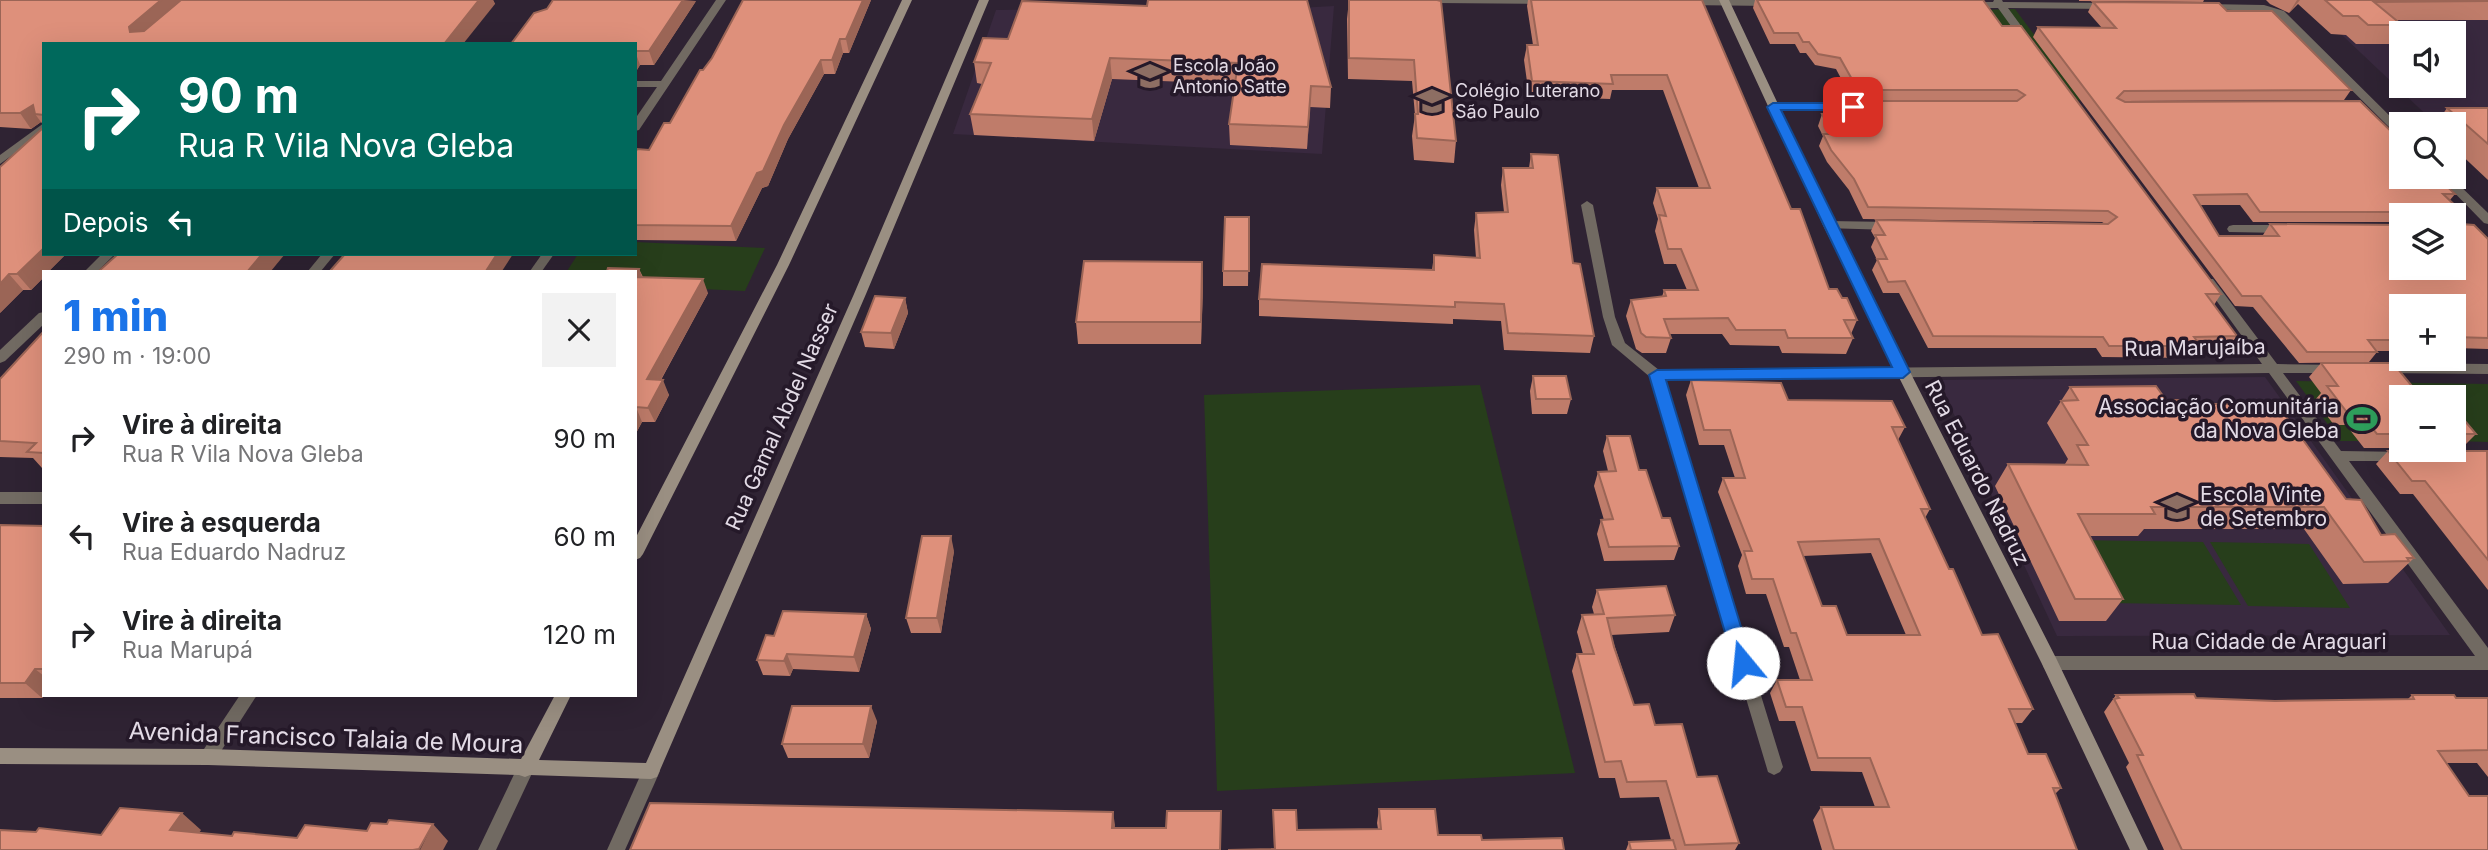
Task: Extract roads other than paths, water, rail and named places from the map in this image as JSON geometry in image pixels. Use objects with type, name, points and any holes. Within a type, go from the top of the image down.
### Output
[{"type":"street","points":[[637,125],[721,0]]},
{"type":"street","points":[[637,550],[783,265],[907,0]]},
{"type":"street","name":"Rua Gamal Abdel Nasser","points":[[616,850],[860,295],[984,0]]},
{"type":"street","points":[[1437,0],[1563,1]]},
{"type":"street","name":"Rua Eduardo Nadruz","points":[[1725,1],[1829,225],[2050,663],[2139,850]]},
{"type":"street","points":[[1672,2],[1781,3]]},
{"type":"street","points":[[1959,5],[1998,3],[2125,6]]},
{"type":"street","points":[[1998,3],[2033,50]]},
{"type":"street","points":[[2195,7],[2272,10],[2280,13],[2389,121]]},
{"type":"street","points":[[637,84],[666,84]]},
{"type":"street","points":[[2361,106],[2375,106]]},
{"type":"street","points":[[1773,107],[1893,107]]},
{"type":"street","points":[[0,161],[42,128]]},
{"type":"street","points":[[2457,189],[2488,220]]},
{"type":"street","points":[[1587,205],[1609,317],[1619,345],[1657,375],[1774,767]]},
{"type":"street","points":[[1829,225],[1911,226]]},
{"type":"street","points":[[2233,229],[2297,229]]},
{"type":"street","points":[[92,270],[107,256]]},
{"type":"street","points":[[315,270],[327,256]]},
{"type":"street","points":[[2200,270],[2488,662]]},
{"type":"street","points":[[0,358],[42,318]]},
{"type":"street","name":"Rua Marujaíba","points":[[1657,375],[2273,368],[2488,369]]},
{"type":"street","points":[[2337,456],[2389,456]]},
{"type":"street","points":[[0,498],[42,498]]},
{"type":"street","name":"Rua Cidade de Araguari","points":[[2050,663],[2488,662]]},
{"type":"street","points":[[208,757],[248,697]]},
{"type":"street","points":[[487,850],[562,697]]},
{"type":"street","name":"Avenida Francisco Talaia de Moura","points":[[0,756],[208,757],[651,772]]},
{"type":"place","name":"Escola João Antonio Satte","points":[[1150,76]]},
{"type":"place","name":"Colégio Luterano São Paulo","points":[[1432,101]]},
{"type":"place","name":"Associação Comunitária da Nova Gleba","points":[[2362,419]]},
{"type":"place","name":"Escola Vinte de Setembro","points":[[2177,507]]}]
